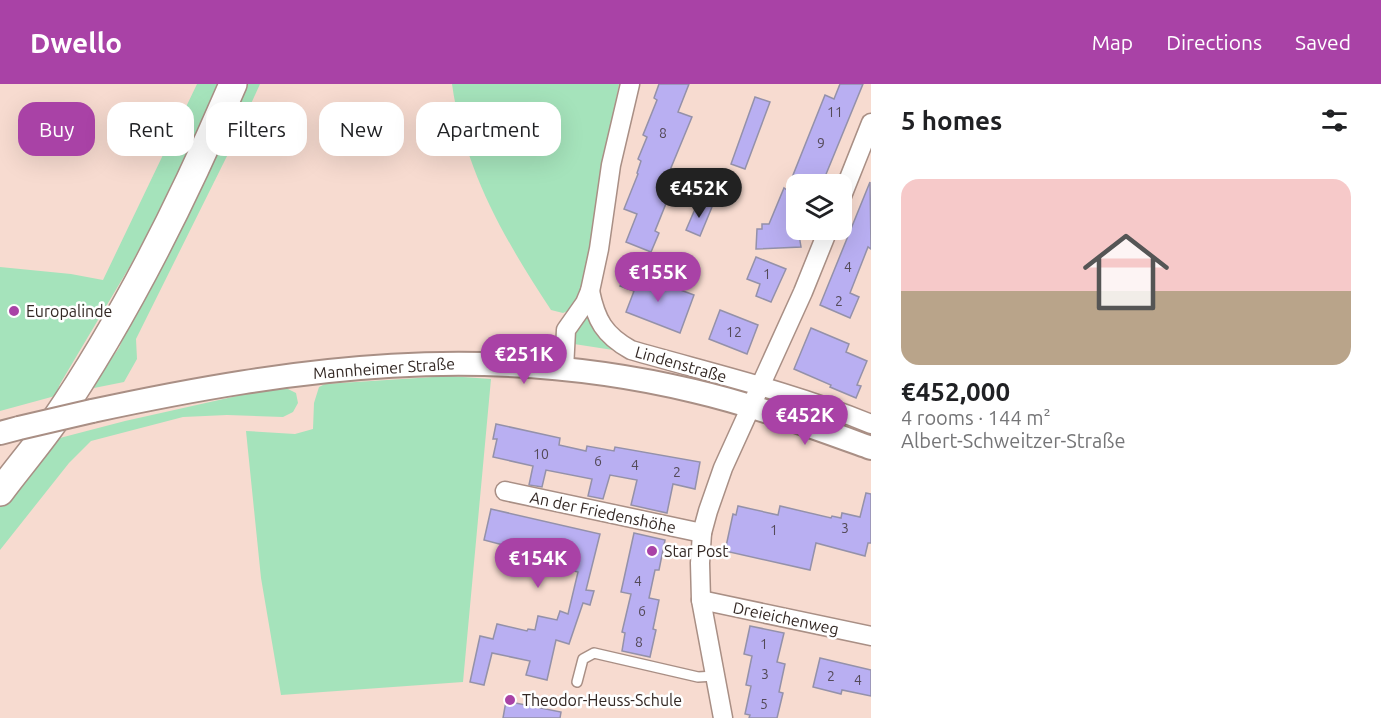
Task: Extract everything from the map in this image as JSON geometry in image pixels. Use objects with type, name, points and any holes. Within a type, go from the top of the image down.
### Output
[{"type":"main road","points":[[0,492],[52,423],[118,317],[172,218],[233,84]]},
{"type":"street","points":[[564,369],[566,330],[585,303],[590,291],[599,249],[611,165],[630,84]]},
{"type":"street","points":[[851,174],[871,123]]},
{"type":"street","points":[[723,718],[701,600],[702,533],[723,468],[824,240]]},
{"type":"street","name":"Lindenstraße","points":[[590,291],[598,319],[613,338],[631,350],[843,412],[871,424]]},
{"type":"street","name":"Mannheimer Straße","points":[[9,431],[92,411],[208,388],[348,368],[430,363],[486,363],[564,369],[665,384],[751,407],[871,448]]},
{"type":"street","name":"An der Friedenshöhe","points":[[505,491],[702,533]]},
{"type":"street","name":"Dreieichenweg","points":[[701,600],[871,636]]},
{"type":"lane","points":[[577,682],[583,659],[594,653],[698,677],[716,676]]},
{"type":"green space","points":[[197,84],[218,84],[210,102],[206,102],[206,111],[194,138],[194,102],[188,102]]},
{"type":"green space","points":[[246,84],[260,84],[252,102],[237,102]]},
{"type":"green space","points":[[452,84],[619,84],[599,187],[586,278],[580,298],[572,309],[563,313],[551,310],[502,230],[470,156],[561,156],[561,102],[455,102]]},
{"type":"green space","points":[[162,156],[186,156],[170,191],[130,266],[55,396],[0,411],[0,267],[71,274],[103,280]]},
{"type":"green space","points":[[211,156],[227,156],[136,339],[137,359],[124,382],[89,389],[119,348]]},
{"type":"green space","points":[[587,313],[594,330],[613,350],[574,344],[576,330]]},
{"type":"green space","points":[[449,376],[491,379],[463,682],[281,695],[261,578],[246,431],[295,434],[313,429],[314,403],[319,387],[325,384]]},
{"type":"green space","points":[[282,386],[296,393],[298,403],[293,412],[283,417],[227,415],[183,417],[91,441],[69,463],[0,550],[0,502],[56,439]]},
{"type":"building","points":[[659,84],[689,84],[678,112],[692,117],[661,192],[669,196],[655,231],[659,233],[651,252],[626,242],[637,214],[624,209],[638,174],[641,161],[638,159],[647,137],[643,135],[657,100],[654,98]]},
{"type":"building","points":[[840,84],[863,84],[826,174],[793,174],[825,95],[834,99]]},
{"type":"building","points":[[755,97],[770,102],[745,169],[731,164]]},
{"type":"building","points":[[870,182],[871,249],[868,247],[850,293],[859,297],[850,318],[820,305],[846,240],[852,240],[852,226]]},
{"type":"building","points":[[784,188],[786,189],[786,240],[800,240],[801,247],[756,249],[757,229],[762,229],[762,224],[769,224]]},
{"type":"building","points":[[698,202],[712,207],[700,236],[686,230]]},
{"type":"building","points":[[756,257],[786,269],[771,302],[756,296],[760,284],[747,279]]},
{"type":"building","points":[[625,273],[694,295],[680,333],[626,312],[634,291],[620,286]]},
{"type":"building","points":[[720,310],[758,325],[747,354],[709,339]]},
{"type":"building","points":[[811,328],[849,344],[846,352],[867,361],[857,385],[861,386],[856,398],[794,369]]},
{"type":"building","points":[[496,424],[560,438],[559,445],[586,451],[587,446],[614,451],[615,447],[700,462],[695,489],[673,484],[667,513],[631,505],[637,480],[610,475],[603,499],[588,496],[592,479],[546,470],[542,487],[529,485],[533,466],[493,457],[497,439],[493,439]]},
{"type":"building","points":[[866,493],[871,494],[871,543],[868,543],[865,556],[816,543],[810,570],[725,551],[733,514],[736,515],[738,506],[778,515],[780,506],[831,518],[832,516],[841,518],[842,513],[860,517]]},
{"type":"building","points":[[491,509],[600,534],[586,590],[594,591],[590,605],[583,603],[569,644],[556,640],[547,680],[526,675],[530,661],[492,653],[484,685],[470,682],[480,636],[493,639],[497,624],[527,631],[528,629],[535,630],[538,616],[557,620],[560,611],[568,614],[578,572],[546,564],[545,570],[525,566],[527,557],[505,552],[507,546],[484,540]]},
{"type":"building","points":[[634,533],[665,540],[659,570],[655,570],[649,598],[659,600],[650,657],[622,651],[625,633],[622,632],[631,594],[621,592]]},
{"type":"building","points":[[750,626],[784,633],[777,662],[785,664],[779,692],[783,693],[777,718],[749,718],[750,715],[745,714],[751,686],[746,685],[752,656],[744,654]]},
{"type":"building","points":[[820,658],[871,670],[871,696],[842,690],[841,694],[813,687]]},
{"type":"building","points":[[506,701],[561,712],[560,718],[503,718]]},
{"type":"place","name":"Europalinde","points":[[14,311]]},
{"type":"place","name":"Star Post","points":[[652,551]]},
{"type":"place","name":"Theodor-Heuss-Schule","points":[[510,700]]}]
